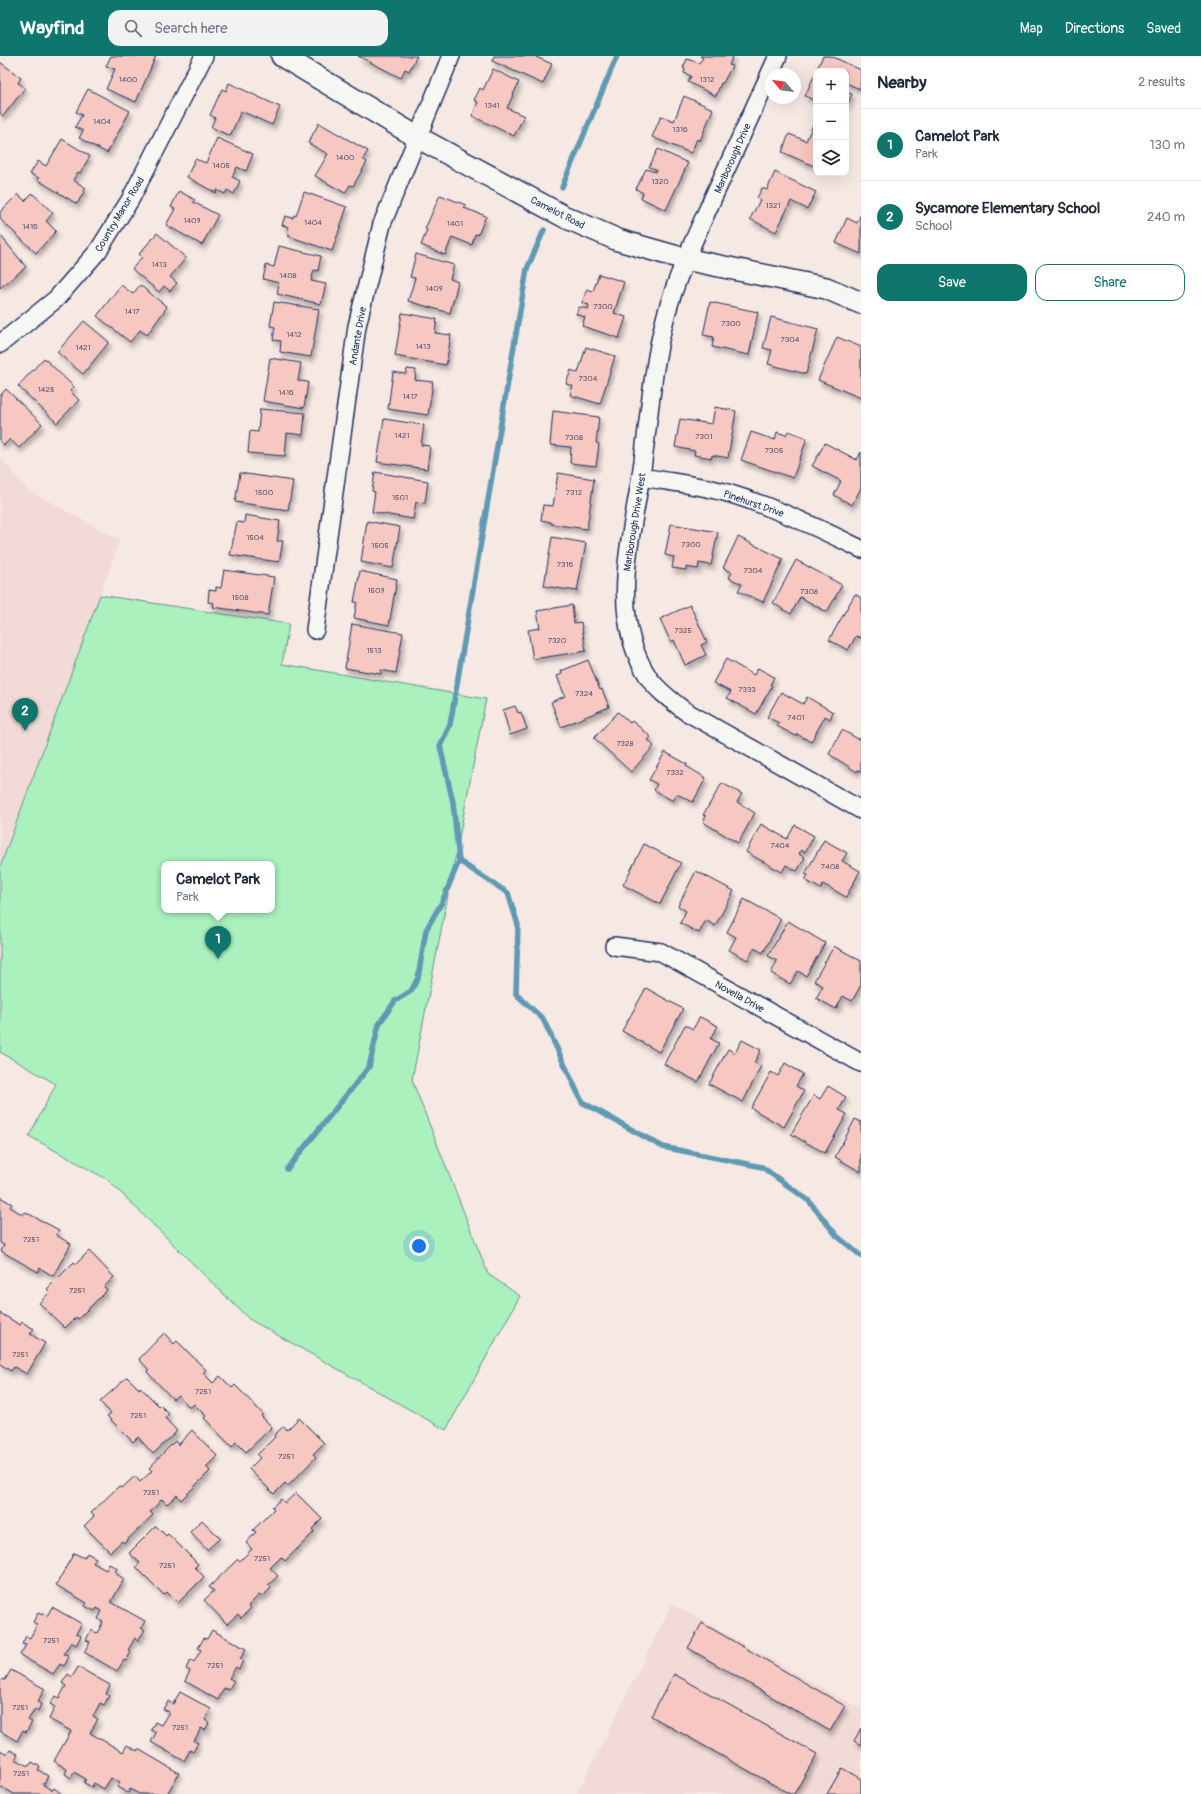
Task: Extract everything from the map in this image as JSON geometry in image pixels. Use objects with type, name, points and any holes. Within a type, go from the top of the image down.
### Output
[{"type":"street","name":"Country Manor Road","points":[[0,344],[56,299],[98,251],[130,200],[204,56]]},
{"type":"street","name":"Camelot Road","points":[[282,56],[417,137],[565,217],[618,240],[685,259],[826,288],[861,303]]},
{"type":"street","name":"Andante Drive","points":[[314,630],[357,326],[382,224],[451,56]]},
{"type":"street","name":"Marlborough Drive","points":[[685,259],[778,56]]},
{"type":"street","name":"Marlborough Drive West","points":[[685,259],[666,314],[660,342],[641,477],[628,550],[625,582],[631,640],[638,660],[649,679],[662,693],[684,711],[861,810]]},
{"type":"street","name":"Pinehurst Drive","points":[[641,477],[694,485],[731,494],[800,519],[861,549]]},
{"type":"street","name":"Novella Drive","points":[[614,946],[661,952],[861,1063]]},
{"type":"shaded area","points":[[0,457],[28,490],[120,540],[0,867]]},
{"type":"shaded area","points":[[672,1604],[861,1709],[861,1794],[577,1794]]},
{"type":"green space","points":[[100,595],[289,624],[282,664],[486,699],[412,1080],[488,1274],[520,1296],[446,1430],[249,1319],[108,1180],[29,1136],[56,1084],[0,1052],[0,867]]},
{"type":"building","points":[[111,56],[156,56],[136,102],[106,89],[115,69],[106,66]]},
{"type":"building","points":[[358,56],[417,56],[409,71],[405,69],[401,78]]},
{"type":"building","points":[[494,56],[537,56],[536,57],[552,64],[543,84],[492,61]]},
{"type":"building","points":[[700,56],[733,56],[729,65],[732,66],[723,83],[721,83],[716,96],[688,82],[691,76],[684,73],[685,69],[683,68],[687,59],[699,63],[703,58]]},
{"type":"building","points":[[823,56],[831,56],[861,70],[860,89],[849,84],[849,68],[817,68]]},
{"type":"building","points":[[0,62],[21,78],[18,83],[25,88],[3,116],[0,113]]},
{"type":"building","points":[[493,69],[519,82],[507,108],[524,116],[514,136],[472,116],[478,102],[474,100],[480,88],[483,90]]},
{"type":"building","points":[[813,79],[813,100],[805,96]]},
{"type":"building","points":[[229,83],[280,107],[272,125],[241,111],[230,136],[211,127],[215,118],[210,115],[222,89],[226,91]]},
{"type":"building","points":[[88,89],[130,111],[107,153],[79,138],[83,131],[75,127],[82,115],[76,112]]},
{"type":"building","points":[[849,93],[852,94],[849,101]]},
{"type":"building","points":[[684,96],[713,109],[700,141],[697,139],[691,153],[652,137],[661,116],[674,121]]},
{"type":"building","points":[[319,123],[368,151],[363,159],[367,162],[353,186],[350,185],[345,193],[315,176],[328,154],[308,143]]},
{"type":"building","points":[[813,125],[813,166],[782,152],[789,134],[806,141]]},
{"type":"building","points":[[217,138],[253,154],[246,171],[237,167],[232,177],[240,181],[234,194],[227,190],[225,194],[217,190],[216,193],[187,177],[195,159],[206,163]]},
{"type":"building","points":[[62,139],[90,156],[80,173],[78,172],[73,180],[86,188],[77,204],[38,180],[39,178],[30,174],[38,161],[46,166]]},
{"type":"building","points":[[658,149],[688,163],[666,210],[641,198],[643,193],[636,189],[646,169],[656,172],[657,170],[649,167]]},
{"type":"building","points":[[775,172],[816,192],[807,209],[791,201],[776,232],[750,219],[760,200],[757,198],[762,188],[767,190]]},
{"type":"building","points":[[179,191],[195,200],[193,202],[218,215],[202,245],[166,225],[175,209],[171,207]]},
{"type":"building","points":[[304,192],[347,207],[332,251],[288,236],[290,234],[287,233],[289,227],[282,225],[285,216],[293,218],[294,215],[296,216]]},
{"type":"building","points":[[32,193],[53,213],[46,221],[56,231],[36,253],[0,219],[0,212],[18,194],[25,201]]},
{"type":"building","points":[[440,195],[466,205],[464,208],[486,216],[478,235],[475,234],[472,245],[452,237],[445,255],[421,245],[427,230],[425,229]]},
{"type":"building","points":[[861,214],[861,254],[836,243],[847,218],[857,223]]},
{"type":"building","points":[[157,233],[186,258],[170,277],[177,283],[170,291],[164,286],[159,292],[132,269],[142,257],[139,254]]},
{"type":"building","points":[[0,235],[26,267],[0,288]]},
{"type":"building","points":[[279,246],[321,256],[318,271],[314,270],[311,281],[326,284],[321,304],[277,294],[279,283],[263,279],[266,265],[274,267]]},
{"type":"building","points":[[416,254],[454,265],[450,279],[458,282],[450,313],[408,301],[415,278],[410,277]]},
{"type":"building","points":[[599,274],[624,282],[614,313],[626,317],[619,338],[582,326],[585,317],[576,314],[579,307],[588,309],[589,305],[582,303],[587,289],[593,291]]},
{"type":"building","points":[[121,285],[133,294],[140,285],[167,307],[147,335],[140,330],[130,342],[97,316]]},
{"type":"building","points":[[274,302],[319,309],[311,357],[280,352],[281,341],[273,340],[275,327],[270,326]]},
{"type":"building","points":[[710,302],[758,312],[749,355],[712,347],[714,337],[703,335]]},
{"type":"building","points":[[402,313],[437,319],[435,333],[451,335],[446,365],[395,356]]},
{"type":"building","points":[[771,317],[818,329],[806,374],[768,364],[772,350],[763,348]]},
{"type":"building","points":[[84,321],[109,342],[83,374],[57,352]]},
{"type":"building","points":[[837,337],[861,347],[861,398],[818,380]]},
{"type":"building","points":[[586,347],[615,356],[600,404],[570,395],[573,386],[566,384],[571,370],[578,373]]},
{"type":"building","points":[[44,358],[74,387],[70,391],[79,400],[57,423],[18,386]]},
{"type":"building","points":[[270,358],[301,363],[298,381],[308,382],[304,408],[263,401]]},
{"type":"building","points":[[407,369],[416,370],[415,380],[433,382],[428,415],[388,409],[393,372],[406,374]]},
{"type":"building","points":[[6,389],[42,424],[19,448],[10,439],[4,445],[0,442],[0,396]]},
{"type":"building","points":[[715,407],[736,411],[728,458],[712,455],[712,458],[694,455],[695,451],[675,447],[680,419],[712,424]]},
{"type":"building","points":[[260,409],[305,413],[303,435],[287,433],[285,456],[248,453],[250,431],[258,432]]},
{"type":"building","points":[[553,411],[599,417],[596,443],[599,444],[596,466],[570,463],[571,447],[550,445]]},
{"type":"building","points":[[384,419],[424,425],[421,445],[430,446],[427,469],[377,462]]},
{"type":"building","points":[[788,431],[807,438],[793,478],[741,460],[751,432],[775,440],[777,432],[786,435]]},
{"type":"building","points":[[825,443],[857,460],[861,452],[861,488],[852,505],[834,495],[841,481],[812,466]]},
{"type":"building","points":[[375,472],[428,481],[425,503],[416,502],[413,519],[372,512],[375,492],[372,491]]},
{"type":"building","points":[[240,473],[293,481],[288,510],[235,502]]},
{"type":"building","points":[[558,473],[594,479],[587,529],[551,524],[551,522],[541,520],[543,505],[553,506]]},
{"type":"building","points":[[245,515],[280,521],[277,541],[283,541],[279,562],[230,555],[237,522],[244,523]]},
{"type":"building","points":[[367,521],[400,527],[393,568],[361,562]]},
{"type":"building","points":[[671,524],[718,532],[711,565],[699,563],[698,569],[686,567],[686,570],[672,568],[674,557],[665,555]]},
{"type":"building","points":[[552,537],[586,543],[577,591],[544,586]]},
{"type":"building","points":[[738,537],[783,559],[763,602],[738,591],[742,584],[729,578],[732,572],[723,568]]},
{"type":"building","points":[[796,560],[842,585],[827,612],[800,597],[791,614],[773,603]]},
{"type":"building","points":[[224,570],[274,577],[268,615],[213,607],[214,603],[208,602],[209,590],[216,591],[216,587],[221,588]]},
{"type":"building","points":[[360,571],[397,579],[389,625],[354,618],[357,602],[354,602]]},
{"type":"building","points":[[855,594],[861,598],[861,638],[856,636],[848,650],[829,640]]},
{"type":"building","points":[[572,605],[574,623],[581,622],[586,651],[533,659],[528,630],[540,628],[537,611]]},
{"type":"building","points":[[690,605],[707,642],[701,645],[706,655],[685,665],[674,640],[671,642],[660,619]]},
{"type":"building","points":[[352,624],[403,633],[396,673],[381,670],[381,674],[345,668]]},
{"type":"building","points":[[726,659],[754,675],[758,668],[774,677],[770,685],[772,686],[756,714],[727,698],[731,692],[713,683]]},
{"type":"building","points":[[588,660],[600,690],[602,689],[609,707],[561,727],[551,702],[565,696],[557,676],[562,674],[561,671]]},
{"type":"building","points":[[781,692],[803,704],[807,697],[833,712],[830,719],[825,716],[811,742],[797,734],[796,736],[777,726],[779,723],[767,717]]},
{"type":"building","points":[[515,706],[518,713],[521,712],[527,729],[510,735],[503,710]]},
{"type":"building","points":[[618,712],[630,723],[632,721],[651,737],[648,740],[654,746],[631,772],[594,738]]},
{"type":"building","points":[[842,730],[860,740],[861,737],[861,771],[858,770],[857,772],[829,754]]},
{"type":"building","points":[[665,752],[687,764],[686,766],[706,778],[693,802],[677,794],[673,801],[654,790],[657,784],[649,780]]},
{"type":"building","points":[[722,783],[742,794],[737,802],[755,813],[738,843],[703,822],[706,816],[703,815]]},
{"type":"building","points":[[761,824],[787,839],[795,825],[814,836],[805,852],[801,850],[799,854],[805,858],[797,871],[786,865],[782,872],[746,852]]},
{"type":"building","points":[[824,840],[847,853],[842,861],[860,871],[846,897],[823,884],[821,889],[805,880],[808,875],[805,874]]},
{"type":"building","points":[[644,844],[681,863],[660,904],[623,885]]},
{"type":"building","points":[[696,871],[734,891],[715,926],[706,920],[699,933],[680,923],[686,911],[678,906]]},
{"type":"building","points":[[744,899],[781,919],[763,953],[754,948],[748,960],[729,950],[736,937],[727,932]]},
{"type":"building","points":[[788,921],[825,943],[806,976],[798,971],[790,984],[771,973],[777,961],[768,956]]},
{"type":"building","points":[[834,946],[861,961],[861,985],[852,1001],[843,996],[836,1009],[816,998],[823,986],[814,981]]},
{"type":"building","points":[[646,988],[683,1009],[659,1052],[622,1031]]},
{"type":"building","points":[[700,1017],[718,1026],[711,1039],[719,1043],[698,1082],[664,1064],[685,1025],[693,1029]]},
{"type":"building","points":[[742,1040],[761,1050],[754,1063],[761,1066],[743,1102],[709,1084],[728,1049],[735,1053]]},
{"type":"building","points":[[785,1063],[803,1074],[796,1086],[804,1091],[784,1127],[751,1108],[771,1072],[778,1076]]},
{"type":"building","points":[[828,1086],[846,1097],[839,1110],[847,1114],[825,1153],[791,1134],[814,1095],[820,1099]]},
{"type":"building","points":[[855,1119],[861,1122],[861,1172],[835,1157]]},
{"type":"building","points":[[0,1197],[12,1204],[10,1207],[23,1215],[25,1212],[59,1230],[56,1235],[71,1244],[53,1276],[40,1268],[38,1272],[1,1251],[4,1245],[0,1243]]},
{"type":"building","points":[[89,1251],[114,1277],[104,1287],[107,1290],[78,1319],[76,1317],[65,1328],[39,1303],[50,1292],[47,1289],[74,1262],[76,1264]]},
{"type":"building","points":[[0,1313],[20,1325],[22,1322],[34,1329],[30,1334],[45,1343],[27,1374],[14,1367],[11,1371],[0,1364]]},
{"type":"building","points":[[164,1333],[174,1344],[177,1341],[206,1370],[203,1373],[213,1383],[220,1376],[232,1388],[235,1385],[263,1414],[261,1416],[272,1427],[246,1452],[236,1442],[232,1447],[204,1418],[206,1416],[194,1404],[190,1408],[178,1395],[173,1399],[147,1372],[149,1370],[139,1359]]},
{"type":"building","points":[[127,1377],[169,1414],[165,1418],[177,1431],[153,1454],[138,1437],[133,1442],[107,1416],[111,1413],[100,1402]]},
{"type":"building","points":[[299,1418],[324,1443],[313,1454],[316,1457],[288,1486],[285,1483],[274,1494],[249,1469],[260,1458],[257,1455],[275,1437],[274,1435],[284,1426],[287,1430]]},
{"type":"building","points":[[192,1430],[217,1456],[206,1467],[210,1471],[181,1500],[177,1495],[167,1504],[162,1499],[150,1512],[153,1515],[124,1543],[122,1541],[110,1552],[84,1526],[94,1516],[91,1513],[119,1486],[122,1488],[135,1476],[140,1482],[152,1471],[149,1468],[175,1441],[178,1445]]},
{"type":"building","points":[[296,1493],[322,1519],[312,1529],[314,1532],[285,1561],[281,1557],[270,1568],[278,1576],[268,1585],[271,1588],[262,1597],[259,1595],[248,1606],[251,1608],[241,1618],[238,1614],[227,1624],[204,1600],[214,1591],[209,1587],[238,1559],[240,1561],[252,1549],[246,1543],[256,1532],[253,1530],[274,1509],[272,1507],[281,1499],[285,1503]]},
{"type":"building","points":[[202,1520],[220,1538],[207,1550],[190,1532]]},
{"type":"building","points":[[156,1526],[166,1536],[168,1534],[198,1564],[195,1567],[204,1577],[178,1603],[167,1592],[164,1595],[136,1567],[140,1563],[129,1553]]},
{"type":"building","points":[[74,1553],[84,1558],[87,1553],[96,1558],[93,1563],[106,1570],[109,1564],[117,1568],[115,1573],[124,1579],[111,1602],[145,1621],[141,1628],[145,1630],[138,1640],[135,1638],[128,1650],[131,1652],[126,1661],[124,1660],[117,1671],[84,1652],[90,1642],[86,1640],[91,1630],[97,1633],[103,1622],[98,1619],[102,1611],[97,1608],[95,1611],[85,1606],[87,1603],[56,1585]]},
{"type":"building","points":[[52,1607],[82,1624],[76,1633],[81,1636],[76,1645],[71,1642],[64,1654],[69,1657],[64,1666],[60,1664],[53,1674],[20,1655],[26,1645],[22,1644],[26,1636],[30,1638],[37,1625],[33,1622],[38,1613],[42,1615],[43,1613],[47,1616]]},
{"type":"building","points":[[702,1623],[845,1706],[830,1731],[688,1648]]},
{"type":"building","points":[[212,1630],[246,1649],[240,1659],[243,1661],[239,1669],[236,1667],[229,1678],[234,1681],[228,1690],[224,1688],[218,1700],[185,1681],[190,1671],[186,1669],[190,1660],[194,1662],[201,1650],[198,1648],[204,1638],[207,1639]]},
{"type":"building","points":[[78,1667],[110,1685],[106,1694],[109,1696],[104,1705],[100,1703],[93,1716],[98,1719],[90,1733],[123,1752],[127,1745],[137,1751],[138,1749],[179,1773],[167,1794],[139,1794],[130,1789],[128,1793],[117,1787],[120,1783],[111,1778],[104,1789],[94,1783],[92,1787],[84,1783],[86,1779],[74,1772],[71,1778],[65,1774],[67,1769],[54,1761],[71,1731],[49,1719],[55,1707],[50,1704],[55,1696],[59,1698],[66,1686],[62,1683],[68,1674],[72,1677]]},
{"type":"building","points":[[11,1670],[45,1689],[37,1702],[41,1704],[38,1711],[35,1709],[28,1720],[32,1722],[26,1732],[23,1730],[17,1741],[0,1731],[0,1683],[2,1679],[5,1680]]},
{"type":"building","points":[[674,1674],[817,1754],[794,1794],[790,1794],[651,1716]]},
{"type":"building","points":[[180,1692],[211,1709],[205,1720],[209,1723],[205,1730],[201,1728],[194,1741],[198,1743],[193,1752],[190,1750],[184,1761],[151,1742],[156,1733],[151,1730],[155,1722],[161,1725],[169,1712],[163,1709],[168,1701],[173,1704]]},
{"type":"building","points":[[861,1728],[861,1745],[854,1741]]},
{"type":"building","points":[[0,1750],[7,1754],[10,1750],[18,1754],[15,1759],[29,1766],[32,1762],[40,1767],[38,1770],[48,1776],[43,1785],[53,1790],[54,1788],[62,1794],[14,1794],[2,1787],[0,1790]]},
{"type":"building","points":[[842,1768],[861,1779],[861,1794],[827,1794]]},
{"type":"waterway","points":[[562,187],[617,56]]},
{"type":"waterway","points":[[544,230],[527,269],[450,725],[440,746],[453,802],[459,861],[508,893],[518,925],[516,994],[543,1019],[582,1102],[663,1147],[762,1167],[809,1201],[837,1236],[861,1256]]},
{"type":"waterway","points":[[287,1169],[369,1067],[379,1024],[395,1001],[411,991],[418,978],[426,930],[442,902],[459,861]]},
{"type":"place","name":"Sycamore Elementary School","points":[[25,731]]},
{"type":"place","name":"Camelot Park","points":[[218,959]]}]
